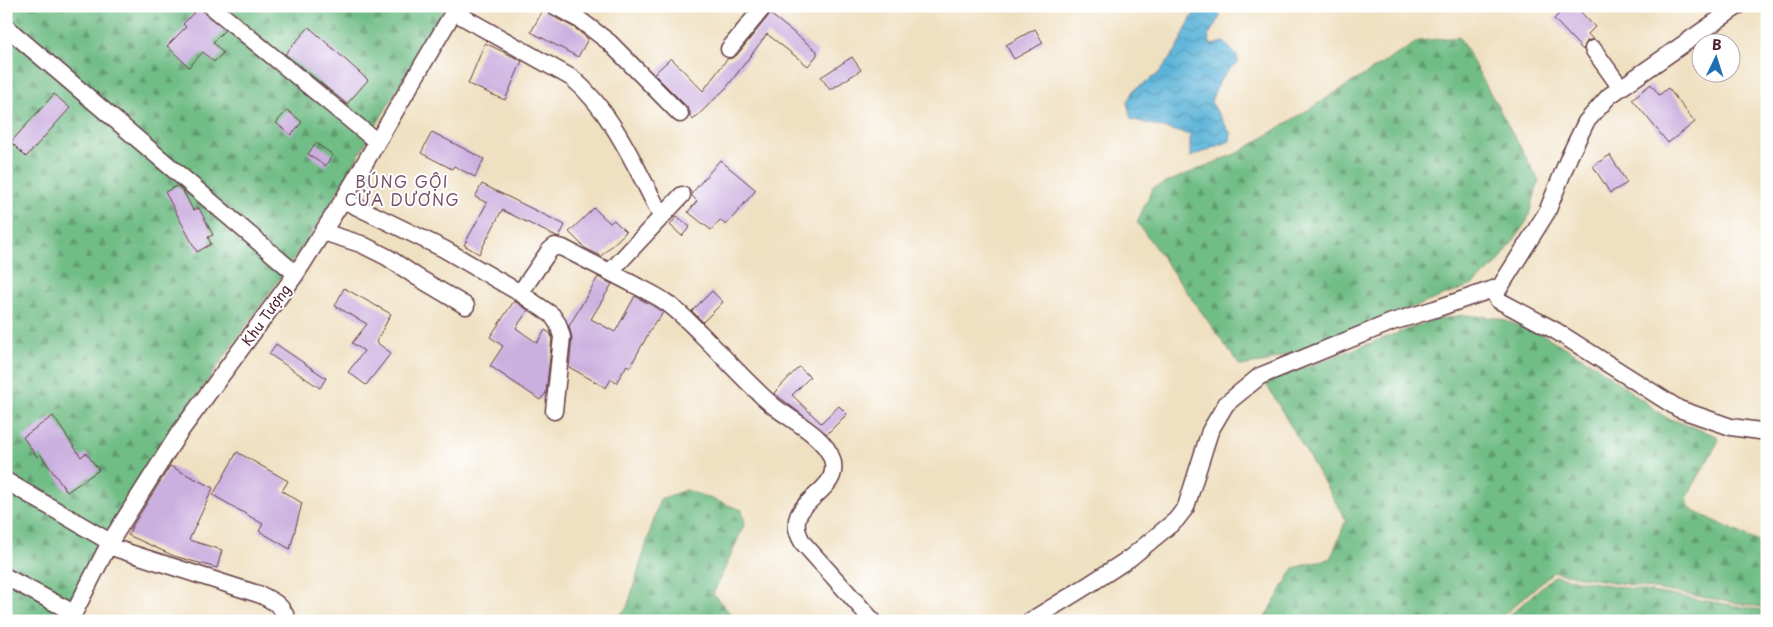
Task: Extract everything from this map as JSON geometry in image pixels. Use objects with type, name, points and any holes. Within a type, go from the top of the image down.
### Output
[{"type":"street","points":[[211,6],[376,141]]},
{"type":"street","points":[[555,6],[580,20],[609,42],[680,114]]},
{"type":"street","points":[[728,49],[764,6]]},
{"type":"street","points":[[1738,6],[1609,96],[1586,122],[1569,156],[1547,212],[1495,295],[1498,300],[1556,331],[1679,409],[1731,427],[1767,432]]},
{"type":"street","points":[[455,9],[572,78],[586,90],[600,106],[662,217]]},
{"type":"street","name":"Khu Tượng","points":[[72,617],[109,544],[179,433],[296,274],[343,200],[455,9]]},
{"type":"street","points":[[6,26],[296,274]]},
{"type":"street","points":[[1593,49],[1621,88]]},
{"type":"street","points":[[610,272],[682,195]]},
{"type":"street","points":[[343,200],[444,250],[520,293],[552,315],[558,324],[562,338],[554,411]]},
{"type":"street","points":[[323,232],[361,244],[387,257],[416,277],[466,306]]},
{"type":"street","points":[[520,293],[549,250],[555,246],[564,248],[665,301],[687,320],[772,404],[798,422],[822,443],[828,450],[833,466],[832,479],[801,510],[797,527],[798,535],[873,621]]},
{"type":"street","points":[[1030,621],[1130,558],[1176,520],[1186,507],[1210,431],[1226,404],[1260,376],[1392,322],[1435,310],[1499,287]]},
{"type":"street","points":[[6,481],[24,490],[109,544],[261,594],[284,609],[288,621]]},
{"type":"street","points":[[6,578],[72,617]]},
{"type":"green space","points":[[6,6],[446,6],[320,221],[148,465],[61,621],[6,621]]},
{"type":"green space","points":[[1459,37],[1539,181],[1527,221],[1497,264],[1472,285],[1267,362],[1240,366],[1137,222],[1153,188],[1240,152],[1419,41]]},
{"type":"green space","points":[[1464,315],[1497,318],[1538,332],[1592,363],[1665,417],[1717,436],[1719,440],[1687,497],[1690,509],[1765,545],[1767,543],[1767,608],[1553,572],[1497,621],[1263,621],[1294,568],[1331,558],[1346,520],[1265,382],[1433,320]]},
{"type":"green space","points":[[686,490],[742,510],[745,523],[713,594],[737,621],[612,621],[627,608],[660,499]]},
{"type":"green space","points":[[1554,576],[1767,611],[1767,621],[1503,621]]},
{"type":"water","points":[[1204,6],[1218,10],[1220,17],[1208,36],[1211,45],[1224,42],[1237,56],[1238,63],[1228,70],[1221,80],[1211,102],[1231,134],[1230,141],[1190,157],[1190,135],[1131,119],[1127,102],[1133,91],[1158,74],[1176,50],[1192,16]]},
{"type":"building","points":[[200,6],[205,14],[225,30],[213,42],[223,53],[214,62],[203,52],[189,67],[167,46],[186,27],[183,24]]},
{"type":"building","points":[[1567,6],[1575,6],[1595,27],[1588,34],[1593,39],[1587,41],[1583,50],[1554,19]]},
{"type":"building","points":[[544,8],[550,15],[575,28],[588,39],[578,57],[531,32]]},
{"type":"building","points":[[770,14],[817,51],[817,55],[808,66],[767,34],[726,88],[693,120],[687,107],[654,74],[671,58],[703,91],[727,59],[737,55]]},
{"type":"building","points":[[309,27],[368,80],[347,104],[285,54]]},
{"type":"building","points":[[1035,29],[1043,43],[1014,59],[1006,45]]},
{"type":"building","points":[[485,43],[522,61],[505,100],[468,84]]},
{"type":"building","points":[[852,57],[861,70],[830,90],[821,77]]},
{"type":"building","points":[[1651,84],[1659,95],[1668,88],[1695,122],[1668,143],[1632,99]]},
{"type":"building","points":[[54,94],[70,108],[26,157],[11,142]]},
{"type":"building","points":[[287,110],[302,122],[291,135],[276,123]]},
{"type":"building","points":[[432,132],[484,159],[475,177],[454,166],[452,169],[421,153]]},
{"type":"building","points":[[316,143],[333,155],[325,166],[308,154]]},
{"type":"building","points":[[1610,155],[1627,183],[1610,193],[1593,166]]},
{"type":"building","points":[[720,160],[756,190],[726,225],[720,220],[711,230],[688,212],[697,201],[692,196],[692,193]]},
{"type":"building","points":[[482,184],[565,225],[559,237],[502,210],[479,254],[464,245],[487,203],[475,197]]},
{"type":"building","points":[[177,186],[183,191],[193,210],[199,208],[213,235],[208,237],[211,244],[197,252],[165,192]]},
{"type":"building","points":[[594,208],[610,223],[614,220],[626,232],[601,256],[585,248],[569,232]]},
{"type":"building","points":[[677,216],[690,227],[682,236],[670,225]]},
{"type":"building","points":[[598,277],[612,284],[591,319],[615,332],[635,296],[663,312],[658,321],[656,320],[630,367],[627,365],[616,383],[611,379],[606,388],[569,367],[572,338],[569,326]]},
{"type":"building","points":[[344,288],[391,314],[376,342],[391,353],[366,385],[348,372],[364,351],[352,343],[367,324],[335,306]]},
{"type":"building","points":[[712,291],[723,302],[703,322],[692,311]]},
{"type":"building","points":[[514,301],[528,310],[516,328],[537,343],[545,330],[550,333],[552,338],[546,393],[540,400],[490,366],[503,346],[490,337]]},
{"type":"building","points":[[276,344],[326,378],[320,388],[269,354]]},
{"type":"building","points":[[799,367],[810,377],[792,395],[821,423],[839,406],[847,414],[827,434],[774,393]]},
{"type":"building","points":[[53,416],[81,457],[86,453],[99,470],[67,492],[40,454],[37,457],[23,437]]},
{"type":"building","points":[[237,452],[288,481],[282,491],[302,503],[290,549],[259,531],[263,524],[213,495]]},
{"type":"building","points":[[170,466],[213,488],[189,540],[222,550],[217,568],[174,556],[128,535]]},
{"type":"district","name":"BÚNG GỘI CỬA DƯƠNG","points":[[402,190]]}]
